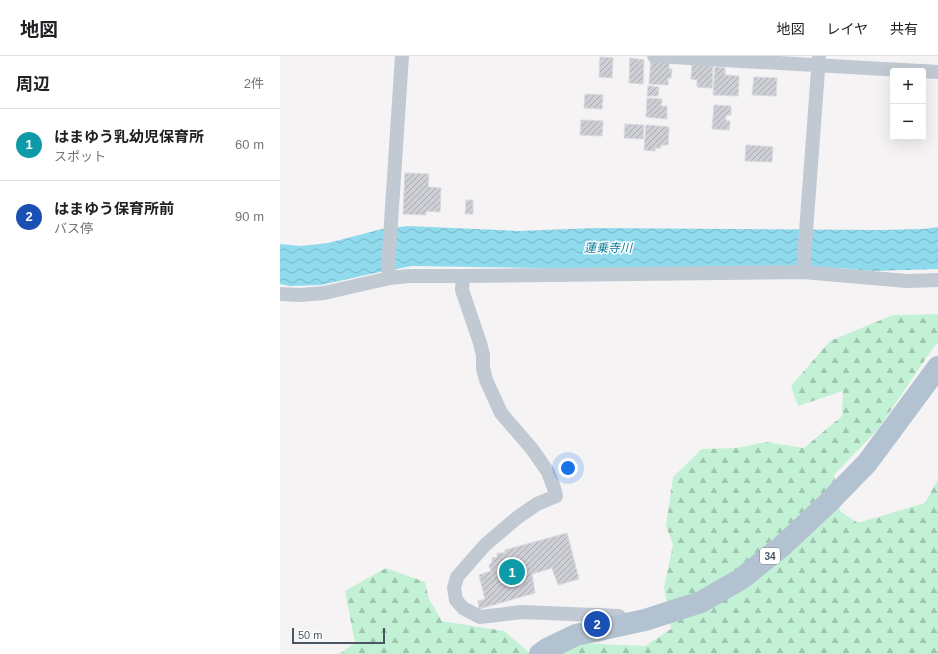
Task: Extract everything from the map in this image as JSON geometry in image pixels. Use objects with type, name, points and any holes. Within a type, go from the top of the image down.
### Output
[{"type":"main road","name":"34","points":[[540,654],[546,648],[576,635],[646,620],[701,602],[741,579],[781,547],[827,504],[867,463],[938,367]]},
{"type":"street","points":[[389,273],[402,56]]},
{"type":"street","points":[[654,56],[819,61],[891,68]]},
{"type":"street","points":[[803,268],[819,61]]},
{"type":"street","points":[[926,71],[938,72]]},
{"type":"street","points":[[280,294],[300,295],[324,293],[389,273],[409,276],[463,276],[803,268],[907,281],[938,280]]},
{"type":"street","points":[[463,276],[462,290],[480,343],[486,380],[501,412],[532,449],[548,472],[556,496],[531,508],[486,544],[457,577],[454,588],[456,600],[463,608],[480,616],[522,612],[565,613],[619,616],[626,624]]},
{"type":"green space","points":[[938,314],[938,343],[933,348],[878,429],[834,475],[840,511],[858,523],[925,503],[938,479],[938,654],[561,654],[579,643],[645,646],[671,629],[664,587],[673,545],[666,526],[673,477],[702,449],[736,448],[766,442],[804,448],[842,416],[843,391],[798,406],[791,386],[830,341],[893,315]]},
{"type":"green space","points":[[386,568],[425,582],[429,599],[442,621],[504,631],[531,654],[339,654],[355,643],[345,591]]},
{"type":"water","name":"蓮乗寺川","points":[[408,226],[519,231],[596,228],[880,230],[923,229],[938,227],[938,269],[873,271],[839,268],[594,269],[412,266],[321,285],[290,286],[280,284],[280,244],[301,246],[328,243],[382,229]]},
{"type":"building","points":[[600,57],[613,58],[612,78],[599,77]]},
{"type":"building","points":[[630,58],[644,60],[643,84],[629,83]]},
{"type":"building","points":[[651,60],[669,61],[669,69],[672,69],[671,78],[668,78],[668,85],[649,84]]},
{"type":"building","points":[[692,63],[713,64],[712,88],[697,87],[697,80],[691,79]]},
{"type":"building","points":[[715,67],[725,68],[725,75],[739,76],[738,96],[713,95]]},
{"type":"building","points":[[754,77],[777,78],[776,96],[752,95]]},
{"type":"building","points":[[648,86],[659,87],[658,96],[647,96]]},
{"type":"building","points":[[585,94],[603,95],[602,109],[584,108]]},
{"type":"building","points":[[647,98],[662,99],[661,106],[667,106],[667,119],[646,117]]},
{"type":"building","points":[[714,105],[731,106],[731,115],[726,115],[726,121],[730,121],[729,130],[712,129]]},
{"type":"building","points":[[581,120],[603,121],[602,136],[580,135]]},
{"type":"building","points":[[625,124],[644,125],[643,139],[624,138]]},
{"type":"building","points":[[646,125],[669,127],[668,145],[661,145],[661,148],[655,148],[655,151],[644,150]]},
{"type":"building","points":[[746,145],[773,147],[772,162],[745,161]]},
{"type":"building","points":[[405,173],[429,174],[428,187],[441,188],[440,212],[426,211],[426,215],[403,214]]},
{"type":"building","points":[[466,200],[473,200],[473,214],[465,214]]},
{"type":"building","points":[[567,533],[579,579],[558,585],[552,568],[532,574],[535,593],[479,609],[478,601],[485,599],[479,575],[491,571],[489,565],[492,563],[492,558],[497,557],[497,553],[505,553],[505,550]]},
{"type":"place","name":"はまゆう乳幼児保育所","points":[[512,572]]},
{"type":"place","name":"はまゆう保育所前","points":[[597,624]]}]
